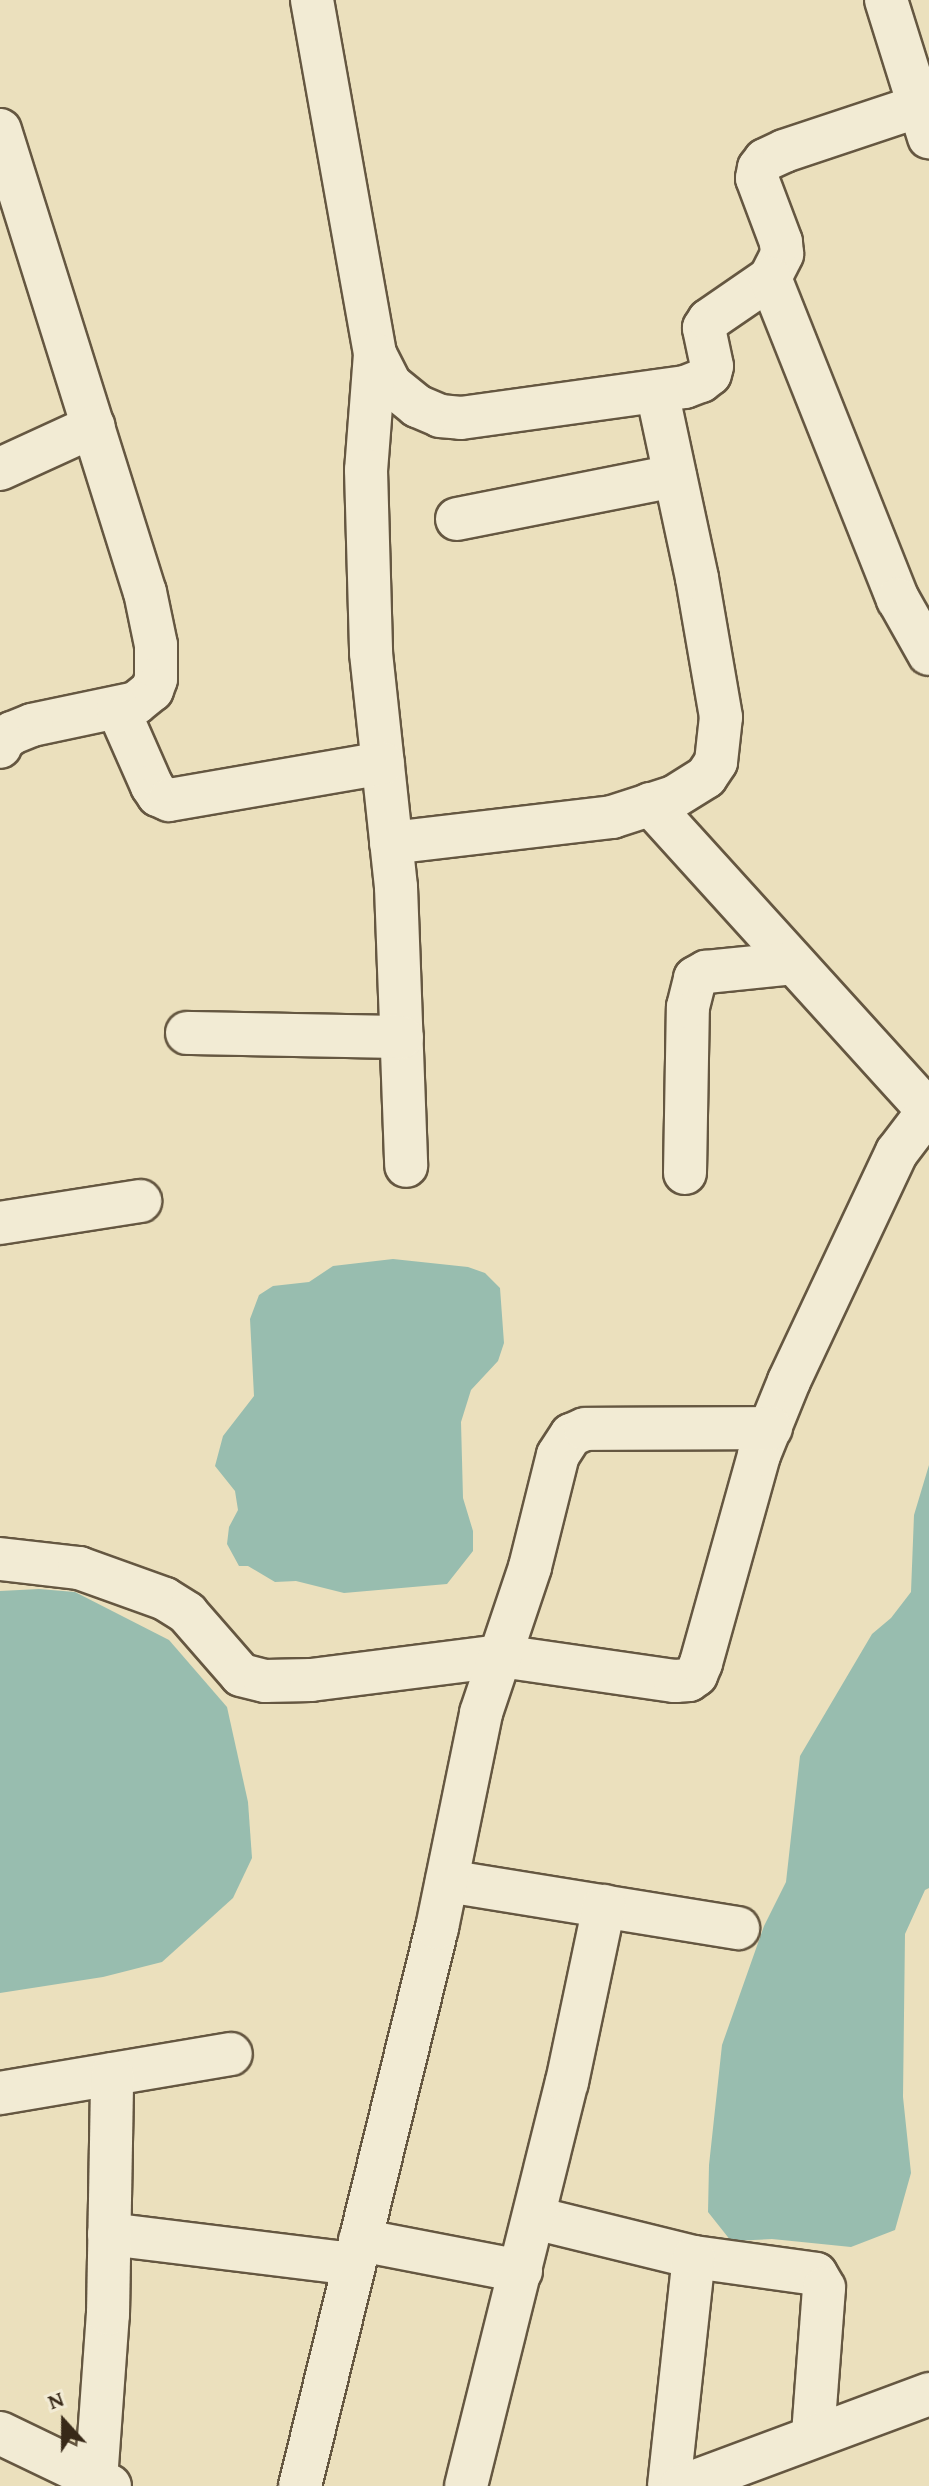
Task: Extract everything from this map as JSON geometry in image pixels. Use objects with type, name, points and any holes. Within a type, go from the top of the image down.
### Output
[{"type":"street","points":[[312,0],[375,354],[366,470],[371,653],[391,843],[406,1166]]},
{"type":"street","points":[[375,354],[390,384],[417,406],[440,416],[461,418],[685,387],[710,374],[704,328],[709,320],[770,278],[782,254],[781,242],[757,178],[765,160],[924,121],[886,0]]},
{"type":"street","points":[[0,130],[145,592],[156,645],[156,679],[152,690],[136,703],[32,725],[12,733],[0,747]]},
{"type":"street","points":[[770,278],[898,599],[929,654]]},
{"type":"street","points":[[391,843],[596,819],[674,797],[706,777],[716,762],[721,741],[721,717],[657,391]]},
{"type":"street","points":[[0,469],[94,426]]},
{"type":"street","points":[[457,519],[675,476]]},
{"type":"street","points":[[118,709],[152,786],[158,795],[169,800],[383,763]]},
{"type":"street","points":[[0,1559],[79,1568],[165,1599],[187,1613],[241,1675],[265,1681],[311,1680],[501,1656],[675,1681],[696,1675],[739,1519],[771,1428],[897,1152],[929,1111],[650,804]]},
{"type":"street","points":[[685,1173],[688,1007],[695,978],[706,972],[794,963]]},
{"type":"street","points":[[187,1033],[402,1037]]},
{"type":"street","points":[[0,1223],[140,1201]]},
{"type":"street","points":[[300,2486],[447,1881],[481,1713],[530,1567],[558,1455],[571,1435],[601,1428],[771,1428]]},
{"type":"street","points":[[447,1881],[738,1928]]},
{"type":"street","points":[[466,2486],[535,2218],[604,1906]]},
{"type":"street","points":[[0,2093],[231,2054]]},
{"type":"street","points":[[0,2433],[103,2484],[112,2074]]},
{"type":"street","points":[[535,2218],[694,2257],[806,2271],[822,2279],[824,2288],[813,2435]]},
{"type":"street","points":[[109,2234],[356,2252],[521,2271]]},
{"type":"street","points":[[669,2486],[694,2257]]},
{"type":"street","points":[[682,2486],[929,2394]]},
{"type":"shaded area","points":[[393,1259],[468,1267],[485,1273],[500,1288],[504,1343],[498,1361],[471,1390],[461,1422],[463,1498],[473,1531],[473,1551],[447,1584],[344,1593],[296,1581],[275,1582],[248,1566],[239,1566],[227,1544],[229,1527],[238,1510],[235,1491],[215,1466],[223,1436],[254,1396],[250,1319],[259,1295],[273,1286],[309,1282],[333,1266]]},
{"type":"shaded area","points":[[929,1465],[929,1888],[925,1890],[905,1934],[903,2097],[911,2173],[895,2230],[851,2247],[772,2239],[731,2241],[708,2212],[709,2165],[722,2045],[764,1926],[786,1882],[800,1756],[872,1634],[891,1618],[911,1592],[914,1515]]},
{"type":"shaded area","points":[[39,1589],[75,1592],[169,1640],[227,1707],[248,1802],[252,1858],[233,1898],[162,1962],[103,1977],[0,1993],[0,1591]]}]
